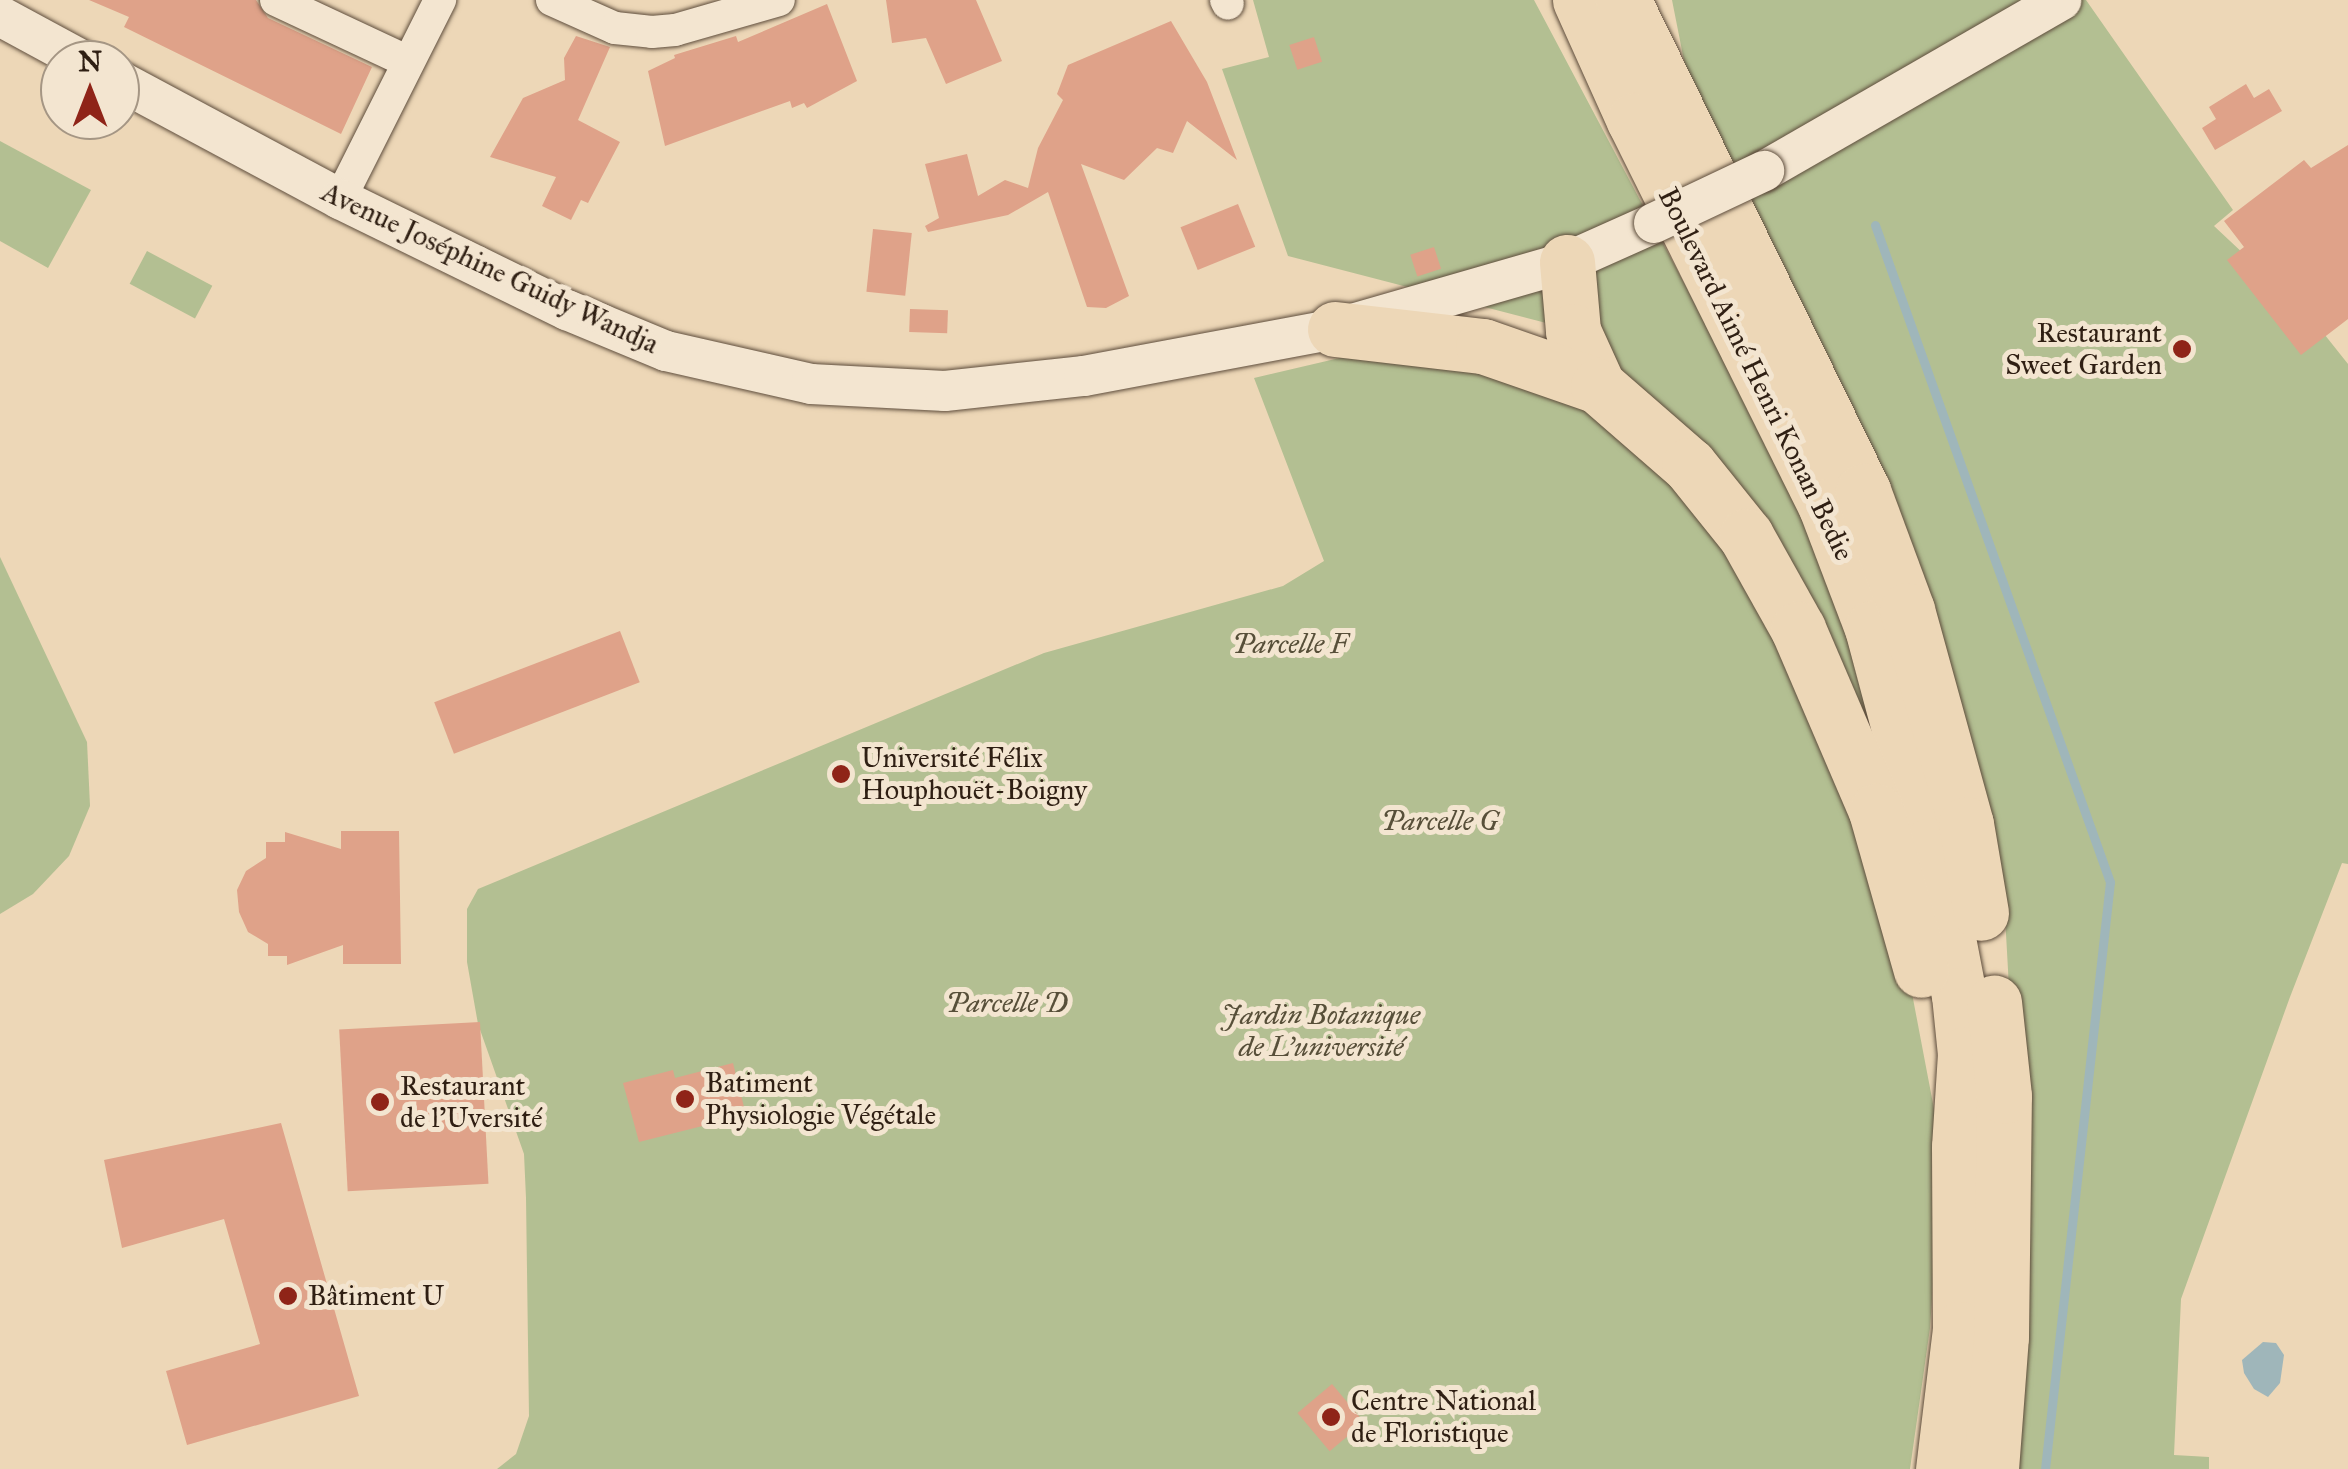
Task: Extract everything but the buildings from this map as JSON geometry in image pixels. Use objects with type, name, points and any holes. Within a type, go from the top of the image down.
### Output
[{"type":"highway","name":"Boulevard Aimé Henri Konan Bedie","points":[[1580,0],[1634,120],[1826,507],[1872,628],[1930,845],[1959,995],[1966,1054],[1959,1147],[1960,1329],[1943,1469]]},
{"type":"highway","name":"Boulevard Aimé Henri Konan Bedie","points":[[1636,15],[1863,491],[1907,610],[1966,824],[1992,986],[2004,1096],[2002,1337],[1991,1469]]},
{"type":"highway","points":[[1567,262],[1572,332],[1598,386]]},
{"type":"highway","points":[[1335,328],[1483,346],[1598,386],[1688,465],[1746,536],[1798,629],[1876,811],[1929,999],[1959,1147]]},
{"type":"street","points":[[276,0],[406,61]]},
{"type":"street","points":[[340,199],[440,0]]},
{"type":"street","points":[[552,0],[615,28],[652,32],[694,26],[779,0]]},
{"type":"street","name":"Avenue Joséphine Guidy Wandja","points":[[140,92],[340,199],[567,310],[666,351],[811,384],[945,391],[1084,376],[1335,328],[1567,262],[1764,171],[2038,17],[2061,0]]},
{"type":"street","points":[[0,16],[44,40]]},
{"type":"green space","points":[[1253,0],[1534,0],[1807,515],[1884,721],[1923,912],[1810,621],[1581,332],[1288,256],[1222,69],[1269,57]]},
{"type":"green space","points":[[1672,0],[2086,0],[2233,210],[2214,226],[2309,315],[2348,364],[2348,864],[2342,863],[2290,997],[2181,1299],[2174,1455],[2209,1457],[2209,1469],[1996,1469],[2015,1095],[2004,898],[1689,86]]},
{"type":"green space","points":[[0,141],[91,190],[48,268],[0,241]]},
{"type":"green space","points":[[147,251],[212,286],[195,318],[130,284]]},
{"type":"green space","name":"Jardin Botanique de L'université","points":[[1348,356],[1543,377],[1678,474],[1782,635],[1903,946],[1942,1151],[1930,1328],[1910,1469],[497,1469],[516,1454],[529,1416],[526,1198],[524,1154],[478,1024],[467,962],[467,909],[478,889],[1044,653],[1283,586],[1324,561],[1254,378]]},
{"type":"green space","points":[[0,557],[87,742],[90,806],[69,856],[33,894],[0,914]]},
{"type":"water","points":[[2263,1342],[2276,1343],[2284,1355],[2280,1383],[2268,1397],[2254,1389],[2244,1373],[2242,1360]]},
{"type":"waterway","points":[[1875,225],[2110,882],[2045,1469]]},
{"type":"place","name":"Restaurant Sweet Garden","points":[[2182,349]]},
{"type":"place","name":"Université Félix Houphouët-Boigny","points":[[841,774]]},
{"type":"place","name":"Batiment Physiologie Végétale","points":[[685,1099]]},
{"type":"place","name":"Restaurant de l'Uversité","points":[[380,1102]]},
{"type":"place","name":"Bâtiment U","points":[[288,1296]]},
{"type":"place","name":"Centre National de Floristique","points":[[1331,1417]]},
{"type":"park label","name":"Parcelle F","points":[[1290,644]]},
{"type":"park label","name":"Parcelle G","points":[[1440,821]]},
{"type":"park label","name":"Parcelle D","points":[[1007,1003]]}]
